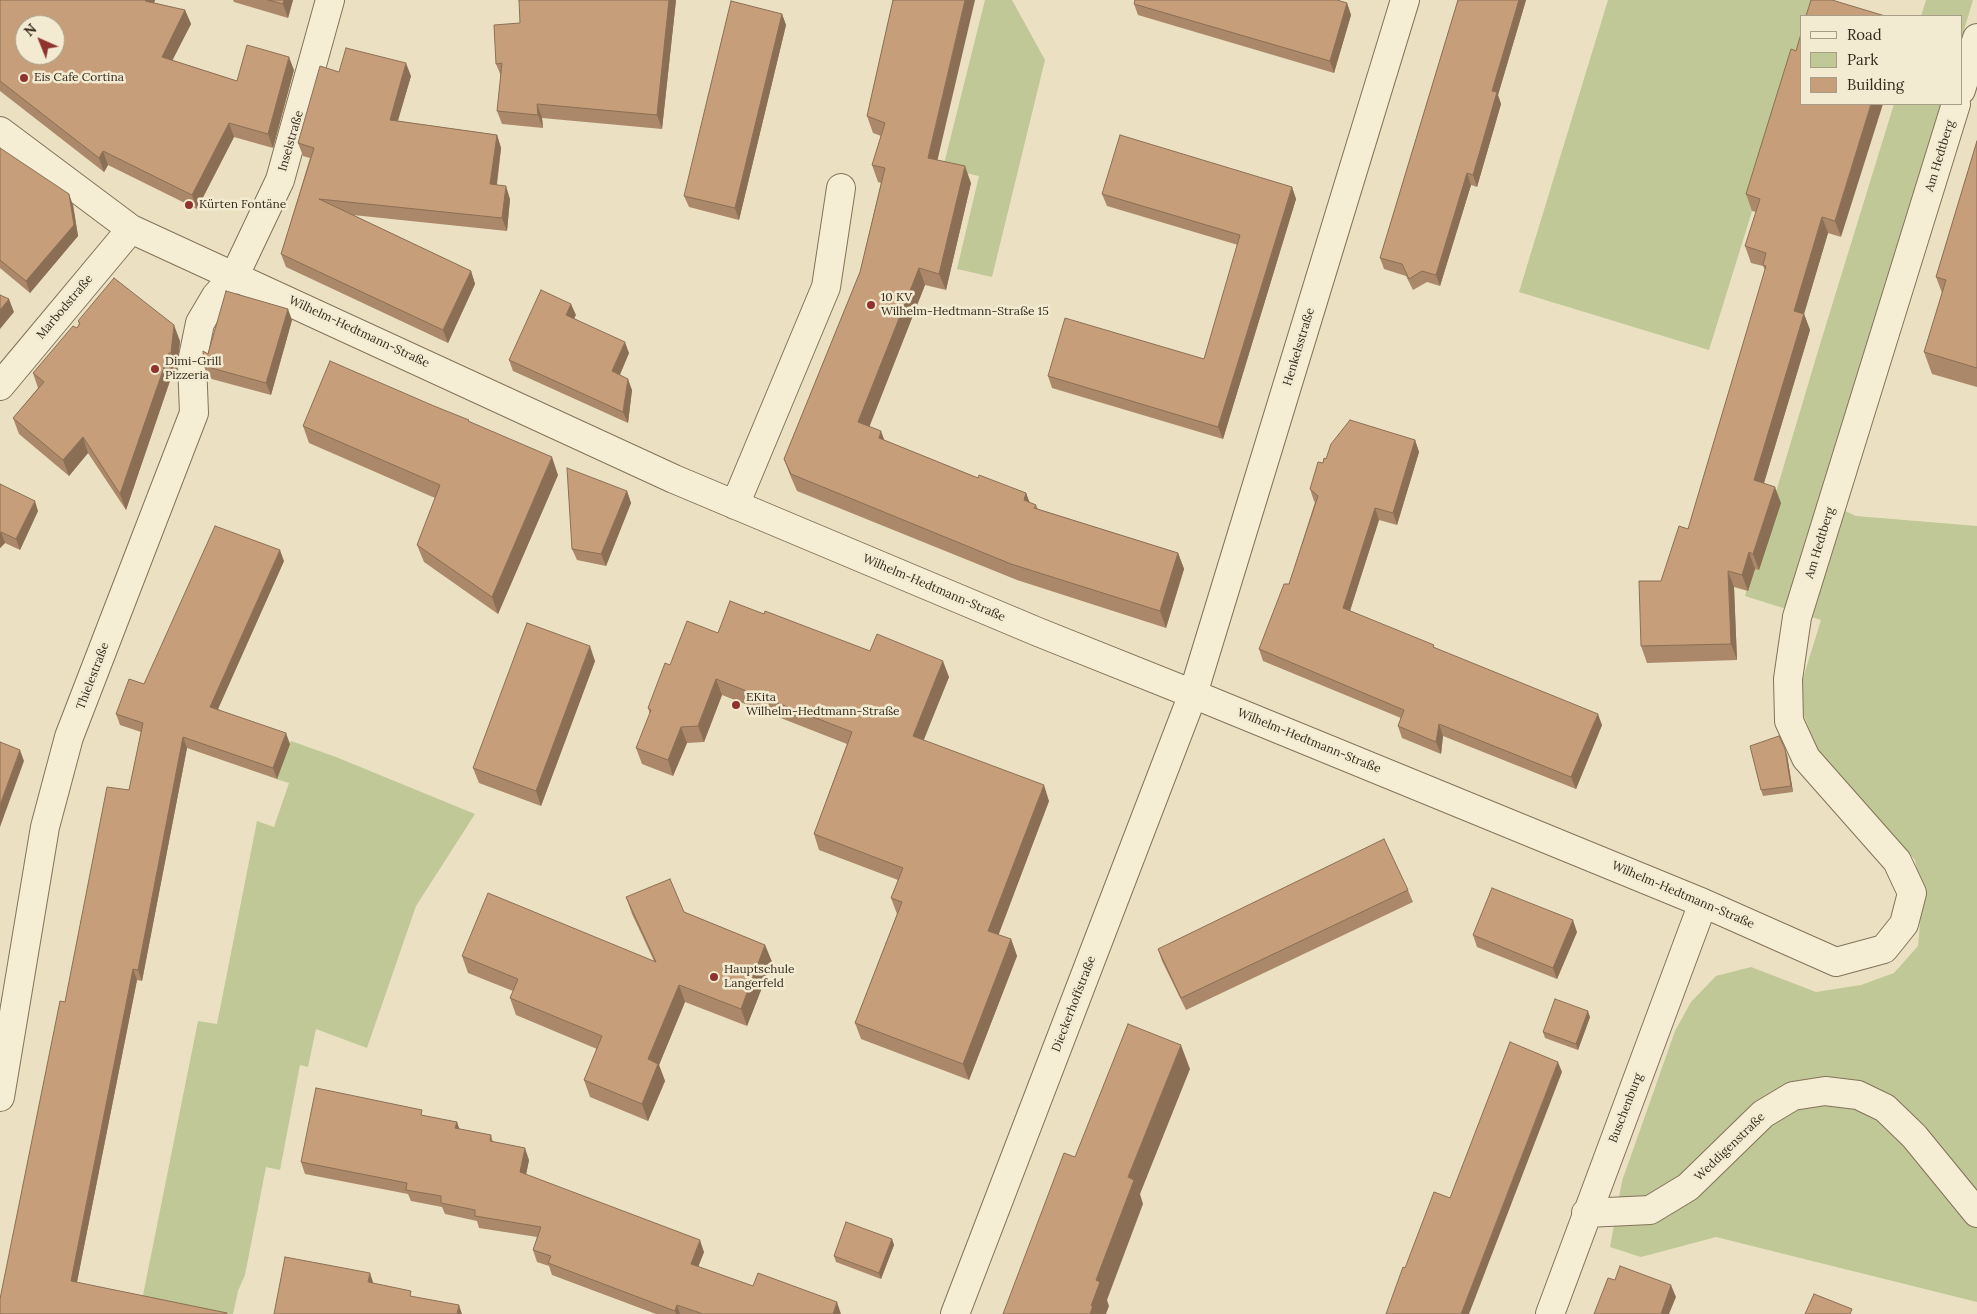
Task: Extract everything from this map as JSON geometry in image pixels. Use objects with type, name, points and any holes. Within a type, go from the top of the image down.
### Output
[{"type":"street","name":"Inselstraße","points":[[235,275],[280,180],[330,0]]},
{"type":"street","name":"Henkelsstraße","points":[[1194,694],[1405,0]]},
{"type":"street","points":[[1962,87],[1977,38]]},
{"type":"street","name":"Am Hedtberg","points":[[1884,949],[1904,924],[1912,893],[1897,861],[1806,758],[1789,722],[1788,679],[1797,617],[1956,105]]},
{"type":"street","name":"Wilhelm-Hedtmann-Straße","points":[[0,131],[131,229],[235,275],[674,479],[1038,632],[1703,903],[1836,962],[1884,949]]},
{"type":"street","points":[[735,505],[826,287],[841,188]]},
{"type":"street","name":"Marbodstraße","points":[[0,386],[131,229]]},
{"type":"street","name":"Thielestraße","points":[[0,1097],[45,827],[70,737],[194,413],[192,362],[200,323],[216,296],[235,275]]},
{"type":"street","name":"Dieckerhoffstraße","points":[[955,1314],[1194,694]]},
{"type":"street","name":"Buschenburg","points":[[1550,1314],[1703,903]]},
{"type":"street","name":"Weddigenstraße","points":[[1586,1213],[1650,1210],[1688,1187],[1763,1114],[1793,1096],[1825,1091],[1858,1095],[1885,1108],[1914,1136],[1977,1212]]},
{"type":"green space","points":[[985,0],[1012,0],[1045,60],[992,277],[957,269],[979,176],[943,168]]},
{"type":"green space","points":[[1608,0],[1820,0],[1817,15],[1800,15],[1800,67],[1797,66],[1709,350],[1519,292]]},
{"type":"green space","points":[[1926,0],[1973,0],[1962,37],[1962,15],[1921,15]]},
{"type":"green space","points":[[1894,105],[1942,105],[1823,501],[1856,516],[1977,526],[1977,1302],[1716,1237],[1641,1257],[1610,1247],[1622,1181],[1675,1031],[1691,1002],[1716,976],[1751,967],[1816,992],[1861,985],[1894,973],[1918,946],[1922,901],[1915,860],[1819,753],[1804,716],[1800,688],[1821,620],[1745,596]]},
{"type":"green space","points":[[291,741],[336,757],[475,814],[416,906],[367,1048],[316,1029],[308,1067],[300,1065],[280,1170],[266,1167],[245,1275],[238,1291],[233,1314],[184,1314],[141,1305],[198,1021],[217,1024],[257,821],[274,827],[289,783],[276,779]]},
{"type":"building","points":[[0,0],[146,0],[185,10],[162,57],[237,81],[247,45],[289,57],[268,134],[229,123],[192,195],[103,151],[99,158],[0,81]]},
{"type":"building","points":[[268,0],[284,0],[283,4]]},
{"type":"building","points":[[519,0],[669,0],[657,115],[537,104],[538,115],[497,111],[502,63],[496,64],[494,25],[520,23]]},
{"type":"building","points":[[893,0],[965,0],[928,158],[965,166],[939,274],[919,268],[858,422],[881,431],[879,438],[978,478],[979,475],[1026,493],[1024,500],[1036,505],[1034,508],[1178,553],[1160,611],[1011,564],[791,474],[784,459],[860,272],[885,168],[872,165],[885,123],[867,116]]},
{"type":"building","points":[[1135,0],[1337,0],[1347,3],[1330,61],[1134,4]]},
{"type":"building","points":[[1458,0],[1519,0],[1492,91],[1497,92],[1473,175],[1467,173],[1436,275],[1422,271],[1409,279],[1402,264],[1380,258]]},
{"type":"building","points":[[1811,0],[1832,0],[1882,15],[1806,15]]},
{"type":"building","points":[[731,1],[782,14],[735,208],[684,196]]},
{"type":"building","points":[[1800,37],[1800,105],[1871,105],[1835,221],[1822,217],[1794,311],[1804,314],[1754,480],[1775,487],[1753,554],[1749,552],[1742,575],[1728,571],[1731,644],[1641,646],[1639,581],[1661,581],[1679,526],[1688,529],[1766,266],[1763,265],[1766,253],[1745,246],[1760,199],[1746,194],[1791,49],[1796,51]]},
{"type":"building","points":[[346,48],[406,63],[390,120],[497,135],[490,184],[506,186],[502,218],[319,199],[471,271],[443,330],[281,254],[314,148],[298,143],[320,66],[339,72]]},
{"type":"building","points":[[1120,135],[1292,187],[1218,427],[1048,376],[1065,318],[1204,359],[1240,235],[1102,194]]},
{"type":"building","points":[[1977,141],[1977,368],[1924,352],[1946,280],[1936,277]]},
{"type":"building","points":[[0,148],[69,194],[74,225],[26,281],[0,260]]},
{"type":"building","points":[[114,278],[174,325],[171,353],[169,353],[120,494],[83,437],[63,460],[13,418],[44,382],[33,373],[73,326],[77,328],[80,323],[78,321]]},
{"type":"building","points":[[541,290],[571,304],[566,315],[625,342],[612,371],[628,379],[623,412],[509,360]]},
{"type":"building","points":[[226,291],[288,309],[266,383],[204,366],[203,351],[208,354]]},
{"type":"building","points":[[0,295],[9,299],[0,310]]},
{"type":"building","points":[[330,361],[552,457],[492,597],[417,545],[440,485],[303,426]]},
{"type":"building","points":[[1350,420],[1415,440],[1393,513],[1375,508],[1343,608],[1598,714],[1571,777],[1439,724],[1436,742],[1398,726],[1404,710],[1259,649],[1284,584],[1289,584],[1318,496],[1310,489],[1318,462],[1323,463],[1331,444]]},
{"type":"building","points":[[567,468],[627,491],[601,554],[572,549]]},
{"type":"building","points":[[0,484],[35,501],[16,539],[1,532],[0,534]]},
{"type":"building","points":[[215,526],[280,550],[210,707],[286,733],[273,768],[183,737],[138,970],[133,969],[71,1281],[227,1314],[0,1314],[0,1299],[60,1001],[65,1002],[107,787],[129,790],[143,723],[116,714],[129,679],[144,684]]},
{"type":"building","points":[[730,601],[764,614],[765,611],[870,651],[877,634],[943,661],[913,736],[1044,785],[988,931],[1011,939],[963,1064],[855,1023],[902,902],[891,898],[903,868],[814,834],[852,732],[716,679],[698,726],[681,727],[668,760],[636,748],[651,710],[648,708],[665,663],[670,665],[687,621],[718,633]]},
{"type":"building","points":[[527,623],[590,646],[536,791],[473,768]]},
{"type":"building","points":[[1779,736],[1785,749],[1791,786],[1761,790],[1750,746]]},
{"type":"building","points":[[0,742],[20,750],[0,805]]},
{"type":"building","points":[[1384,839],[1408,890],[1181,998],[1158,949]]},
{"type":"building","points":[[670,879],[684,912],[765,945],[741,1009],[679,985],[648,1059],[658,1064],[642,1104],[584,1080],[602,1036],[510,998],[518,979],[462,956],[488,893],[656,962],[626,897]]},
{"type":"building","points":[[1492,888],[1573,920],[1553,968],[1473,935]]},
{"type":"building","points":[[1555,999],[1588,1011],[1576,1044],[1543,1032]]},
{"type":"building","points":[[1128,1024],[1181,1045],[1128,1177],[1134,1180],[1096,1280],[1100,1282],[1090,1314],[1003,1314],[1064,1153],[1075,1157]]},
{"type":"building","points":[[1510,1042],[1558,1062],[1461,1314],[1386,1314],[1434,1192],[1450,1198]]},
{"type":"building","points":[[316,1088],[422,1110],[421,1115],[457,1122],[455,1128],[491,1135],[490,1141],[525,1148],[520,1172],[700,1240],[691,1264],[753,1286],[758,1273],[837,1302],[833,1314],[703,1314],[677,1305],[675,1311],[548,1263],[551,1256],[533,1250],[541,1227],[475,1216],[475,1210],[441,1203],[441,1196],[406,1190],[407,1183],[301,1162]]},
{"type":"building","points":[[846,1222],[892,1239],[879,1273],[834,1256]]},
{"type":"building","points":[[285,1257],[370,1273],[368,1282],[411,1291],[410,1296],[459,1305],[457,1314],[274,1314]]},
{"type":"building","points":[[1620,1266],[1671,1285],[1661,1314],[1594,1314],[1608,1278],[1615,1280]]},
{"type":"building","points":[[1814,1294],[1852,1309],[1850,1314],[1805,1314]]},
{"type":"place","name":"Eis Cafe Cortina","points":[[24,78]]},
{"type":"place","name":"Kürten Fontäne","points":[[189,205]]},
{"type":"place","name":"10 KV Wilhelm-Hedtmann-Straße 15","points":[[871,305]]},
{"type":"place","name":"Dimi-Grill Pizzeria","points":[[155,369]]},
{"type":"place","name":"EKita Wilhelm-Hedtmann-Straße","points":[[736,705]]},
{"type":"place","name":"Hauptschule Langerfeld","points":[[714,977]]}]
